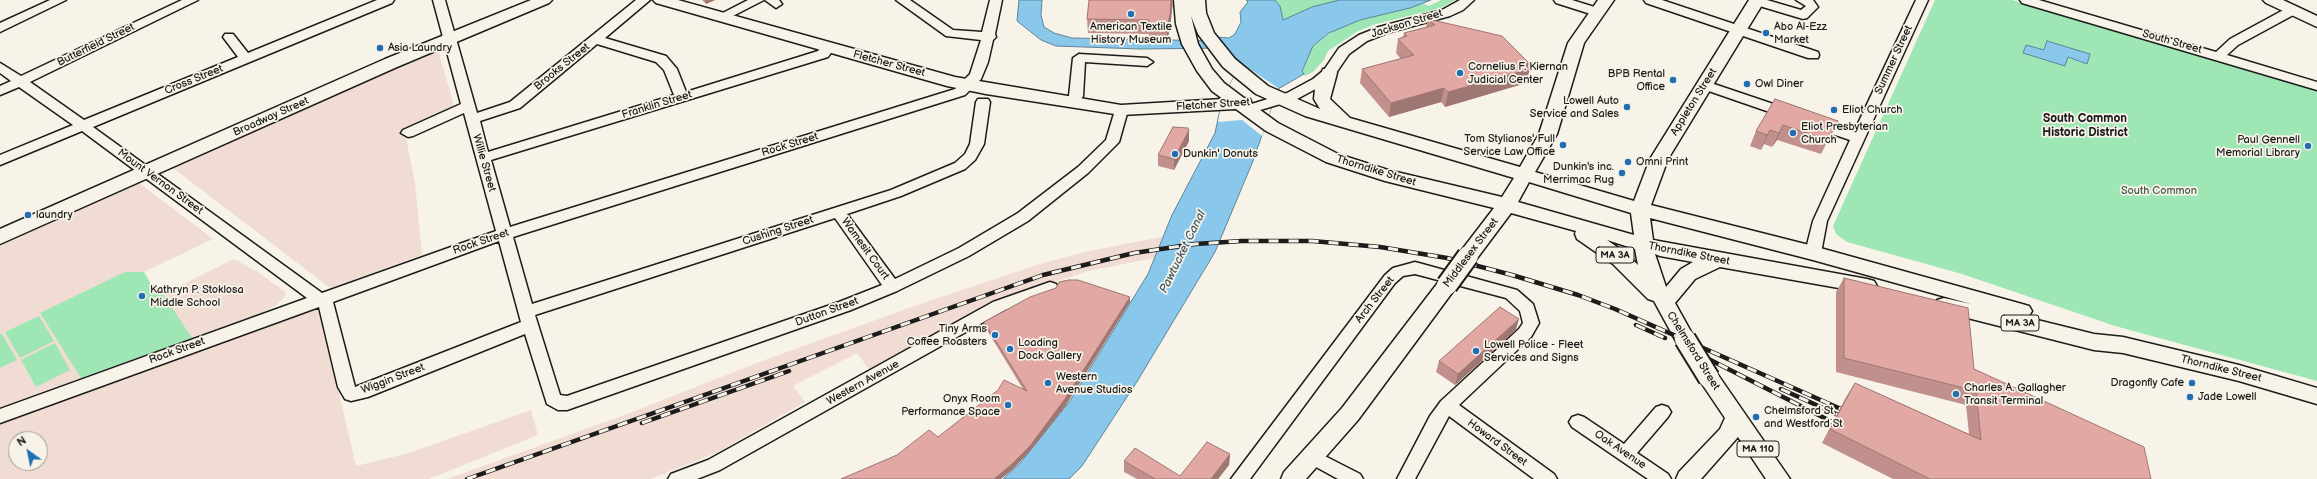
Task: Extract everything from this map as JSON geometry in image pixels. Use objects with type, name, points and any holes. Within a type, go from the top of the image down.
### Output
[{"type":"main road","name":"Broadway Street","points":[[0,237],[450,38],[544,0]]},
{"type":"main road","name":"Fletcher Street","points":[[661,0],[968,85],[1158,117],[1230,105],[1276,100]]},
{"type":"main road","points":[[1182,0],[1184,24],[1190,44],[1208,75],[1230,105]]},
{"type":"main road","points":[[1197,0],[1201,23],[1212,45],[1237,71],[1276,100]]},
{"type":"main road","name":"Appleton Street","points":[[1640,209],[1654,167],[1739,30],[1755,1]]},
{"type":"main road","points":[[2285,4],[2317,22]]},
{"type":"main road","name":"Middlesex Street","points":[[1292,479],[1350,414],[1507,205],[1548,134],[1576,43],[1601,6]]},
{"type":"main road","points":[[1329,73],[1322,92],[1323,101],[1333,114],[1355,126]]},
{"type":"main road","name":"Thorndike Street","points":[[1276,100],[1355,126],[1640,209],[1813,253],[2094,331],[2123,345]]},
{"type":"main road","name":"Thorndike Street","points":[[1230,105],[1312,149],[1354,165],[1431,187],[1507,205],[1644,245],[1718,260],[1845,281],[2094,342],[2123,345],[2239,373],[2317,396]]},
{"type":"main road","name":"Chelmsford Street","points":[[1640,209],[1644,245],[1653,282],[1663,303],[1709,378],[1779,479]]},
{"type":"main road","name":"MA 3A","points":[[1558,221],[1587,235],[1620,259],[1663,303]]},
{"type":"main road","points":[[1663,303],[1688,274],[1701,266],[1718,260]]},
{"type":"main road","points":[[1687,479],[1728,436],[1736,418]]},
{"type":"street","points":[[0,28],[60,0]]},
{"type":"street","name":"Butterfield Street","points":[[0,91],[192,0]]},
{"type":"street","name":"Cross Street","points":[[0,160],[388,0]]},
{"type":"street","name":"Willie Street","points":[[439,0],[529,319]]},
{"type":"street","name":"Brooks Street","points":[[408,133],[470,113],[515,105],[644,0]]},
{"type":"street","points":[[721,17],[758,0]]},
{"type":"street","points":[[902,0],[950,34],[990,37]]},
{"type":"street","points":[[968,85],[976,76],[990,37],[996,0]]},
{"type":"street","name":"Jackson Street","points":[[1276,100],[1313,86],[1329,73],[1344,51],[1363,38],[1383,30],[1446,13],[1468,0]]},
{"type":"street","points":[[1560,0],[1601,6]]},
{"type":"street","points":[[1650,0],[1813,55]]},
{"type":"street","points":[[1755,1],[1803,15],[1812,7],[1810,3],[1802,0]]},
{"type":"street","name":"Summer Street","points":[[1813,253],[1820,221],[1922,0]]},
{"type":"street","name":"South Street","points":[[2026,0],[2317,86]]},
{"type":"street","points":[[2219,56],[2234,42],[2285,4]]},
{"type":"street","points":[[229,37],[246,59]]},
{"type":"street","points":[[596,40],[662,59],[670,69],[681,97]]},
{"type":"street","name":"Franklin Street","points":[[483,158],[823,54],[830,47]]},
{"type":"street","points":[[1073,103],[1076,96],[1079,58],[1147,62]]},
{"type":"street","name":"Mount Vernon Street","points":[[0,67],[147,172],[318,300]]},
{"type":"street","name":"Rock Street","points":[[0,416],[504,234],[960,92],[968,85]]},
{"type":"street","points":[[1705,85],[1858,138]]},
{"type":"street","name":"Cushing Street","points":[[529,319],[896,193],[960,166],[970,157],[977,144],[983,102]]},
{"type":"street","name":"Dutton Street","points":[[529,319],[553,399],[562,404],[845,306],[892,287],[964,252],[1023,217],[1083,170],[1112,142],[1121,110]]},
{"type":"street","name":"Wamesit Court","points":[[838,212],[892,287]]},
{"type":"street","name":"Arch Street","points":[[1240,479],[1390,279],[1403,270],[1415,268],[1502,290],[1521,301],[1530,315],[1531,323],[1525,333],[1446,406],[1436,421],[1406,479]]},
{"type":"street","name":"Western Avenue","points":[[678,479],[714,465],[999,306],[1050,288]]},
{"type":"street","name":"Wiggin Street","points":[[318,300],[326,304],[346,387],[351,394],[362,392],[529,319]]},
{"type":"street","name":"Howard Street","points":[[1446,406],[1548,479]]},
{"type":"street","points":[[1625,454],[1662,412]]},
{"type":"street","name":"Oak Avenue","points":[[1578,422],[1662,479]]},
{"type":"street","points":[[1313,457],[1354,479]]},
{"type":"shaded area","points":[[438,50],[455,109],[404,128],[415,183],[422,255],[330,288],[173,168],[364,81]]},
{"type":"shaded area","name":"Kathryn P. Stoklosa Middle School","points":[[139,183],[213,239],[144,272],[153,288],[158,288],[163,294],[234,259],[258,272],[284,291],[286,295],[277,305],[261,313],[0,407],[0,246]]},
{"type":"shaded area","points":[[1162,237],[1155,258],[1088,271],[987,305],[869,369],[857,353],[793,386],[805,402],[716,453],[651,479],[447,479],[630,413],[762,361],[923,303],[1040,264],[1089,251]]},
{"type":"shaded area","points":[[319,308],[356,466],[409,453],[531,410],[538,435],[429,479],[0,479],[0,424]]},
{"type":"green space","points":[[1275,0],[1339,0],[1312,7],[1283,20],[1280,6]]},
{"type":"green space","points":[[1441,0],[1455,0],[1441,8],[1376,24],[1358,31],[1328,51],[1324,60],[1313,72],[1305,76],[1302,72],[1313,46],[1336,29],[1360,20],[1422,3],[1429,6]]},
{"type":"green space","name":"South Common","points":[[1935,0],[2012,0],[2317,90],[2317,381],[2115,326],[1962,274],[1847,242],[1836,234],[1833,226]]},
{"type":"green space","points":[[125,272],[144,272],[153,288],[158,288],[163,294],[192,338],[81,378],[40,313]]},
{"type":"green space","points":[[39,316],[54,341],[20,358],[5,332]]},
{"type":"green space","points":[[0,334],[2,334],[17,360],[0,368]]},
{"type":"green space","points":[[55,343],[70,370],[36,387],[21,360]]},
{"type":"water","name":"Pawtucket Canal","points":[[1019,0],[1042,0],[1041,15],[1044,27],[1054,33],[1072,38],[1219,41],[1217,37],[1229,38],[1235,34],[1241,22],[1240,12],[1248,2],[1246,0],[1275,0],[1280,6],[1283,20],[1312,7],[1339,0],[1431,0],[1410,8],[1360,20],[1329,33],[1313,46],[1302,71],[1304,74],[1278,89],[1253,161],[1215,252],[1138,380],[1082,466],[1069,479],[1003,479],[1021,462],[1070,401],[1148,274],[1172,215],[1215,133],[1222,100],[1241,63],[1225,48],[1140,49],[1056,46],[1041,40],[1017,21]]},
{"type":"water","points":[[2047,41],[2090,54],[2087,64],[2068,57],[2065,66],[2023,53],[2026,45],[2044,50]]},
{"type":"pier","points":[[1241,63],[1278,88],[1262,136],[1242,120],[1218,122],[1222,100]]},
{"type":"building","points":[[1089,0],[1171,0],[1170,15],[1167,26],[1149,26],[1149,20],[1087,19]]},
{"type":"building","name":"Cornelius F. Kiernan Judicial Center","points":[[1428,19],[1502,36],[1529,63],[1524,64],[1530,69],[1448,92],[1444,88],[1391,103],[1362,69],[1414,55],[1398,39],[1407,36],[1404,33],[1435,25]]},
{"type":"building","points":[[1775,99],[1838,121],[1828,140],[1783,125],[1779,133],[1770,130],[1767,135],[1756,131]]},
{"type":"building","points":[[1173,127],[1188,128],[1189,130],[1174,159],[1158,155]]},
{"type":"building","points":[[1844,278],[1968,308],[1974,369],[2144,447],[2151,479],[1930,479],[1830,429],[1855,383],[1981,440],[1976,391],[1844,358]]},
{"type":"building","name":"Western Avenue Studios","points":[[1078,280],[1130,297],[1065,399],[1030,446],[1011,465],[994,479],[841,479],[897,455],[929,430],[938,437],[998,390],[1004,380],[1027,391],[984,322],[1030,297],[1056,288],[1059,282]]},
{"type":"building","name":"Lowell Police - Fleet Services and Signs","points":[[1500,307],[1519,319],[1458,374],[1439,361]]},
{"type":"building","points":[[1207,442],[1230,454],[1211,479],[1155,479],[1124,461],[1135,448],[1180,476]]},
{"type":"railway","points":[[467,479],[1043,275],[1134,253],[1195,244],[1242,241],[1312,241],[1380,247],[1447,258],[1512,275],[1578,295],[1615,309],[1850,413]]},
{"type":"railway","points":[[1636,325],[1665,338]]},
{"type":"railway","points":[[1683,346],[1842,427]]},
{"type":"railway","points":[[642,423],[789,371]]},
{"type":"railway","points":[[1781,389],[1847,419]]},
{"type":"place","name":"American Textile History Museum","points":[[1131,14]]},
{"type":"place","name":"Abo Al-Ezz Market","points":[[1766,33]]},
{"type":"place","name":"Asia Laundry","points":[[380,48]]},
{"type":"place","name":"Cornelius F. Kiernan Judicial Center","points":[[1460,73]]},
{"type":"place","name":"BPB Rental Office","points":[[1673,80]]},
{"type":"place","name":"Owl Diner","points":[[1747,84]]},
{"type":"place","name":"Lowell Auto Service and Sales","points":[[1627,107]]},
{"type":"place","name":"Eliot Church","points":[[1834,110]]},
{"type":"place","name":"Eliot Presbyterian Church","points":[[1793,133]]},
{"type":"place","name":"Tom Stylianos' Full Service Law Office","points":[[1563,145]]},
{"type":"place","name":"Paul Gennell Memorial Library","points":[[2308,146]]},
{"type":"place","name":"Dunkin' Donuts","points":[[1175,154]]},
{"type":"place","name":"Omni Print","points":[[1628,162]]},
{"type":"place","name":"Dunkin's inc. Merrimac Rug","points":[[1622,173]]},
{"type":"place","name":"laundry","points":[[28,215]]},
{"type":"place","name":"Kathryn P. Stoklosa Middle School","points":[[142,296]]},
{"type":"place","name":"Tiny Arms Coffee Roasters","points":[[995,335]]},
{"type":"place","name":"Loading Dock Gallery","points":[[1010,349]]},
{"type":"place","name":"Lowell Police - Fleet Services and Signs","points":[[1476,351]]},
{"type":"place","name":"Western Avenue Studios","points":[[1048,383]]},
{"type":"place","name":"Dragonfly Cafe","points":[[2192,383]]},
{"type":"place","name":"Charles A. Gallagher Transit Terminal","points":[[1956,394]]},
{"type":"place","name":"Jade Lowell","points":[[2190,397]]},
{"type":"place","name":"Onyx Room Performance Space","points":[[1008,405]]},
{"type":"place","name":"Chelmsford St and Westford St","points":[[1756,417]]},
{"type":"district","name":"South Common Historic District","points":[[2085,126]]}]
